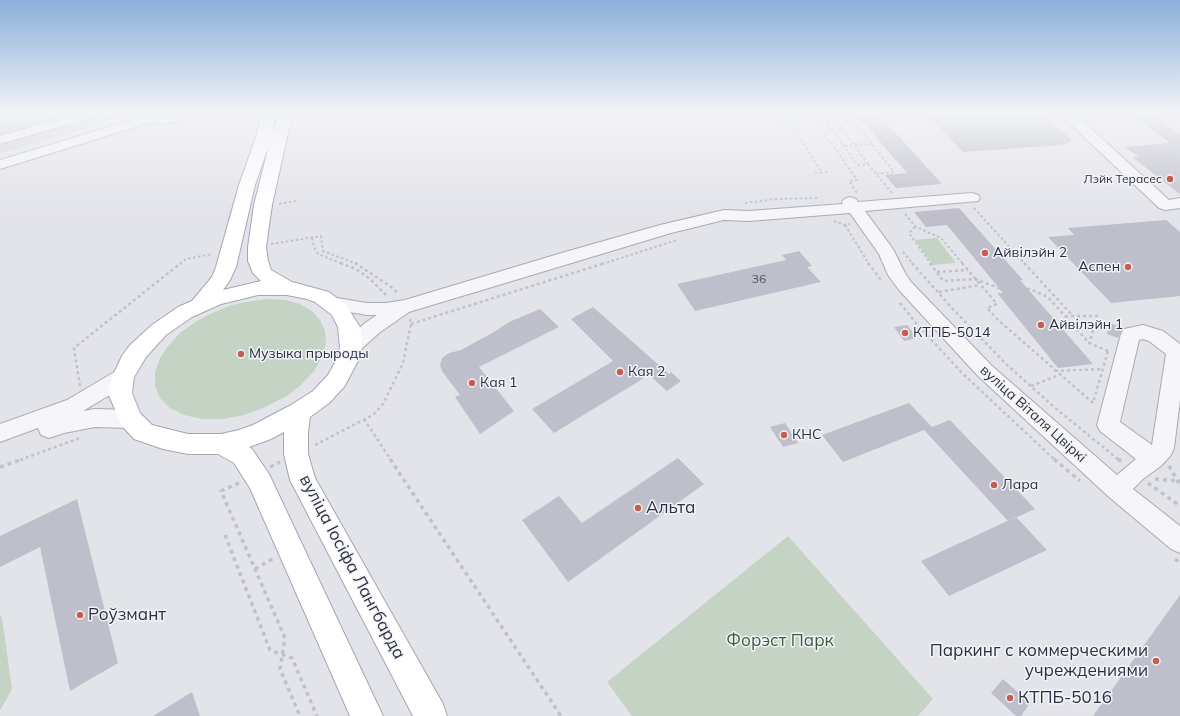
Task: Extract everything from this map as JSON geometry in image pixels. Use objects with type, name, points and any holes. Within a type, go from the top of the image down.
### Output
[{"type":"main road","points":[[199,305],[220,280],[226,266],[247,185],[260,147]]},
{"type":"main road","points":[[272,147],[257,247],[258,261],[263,273],[286,288]]},
{"type":"main road","points":[[258,288],[286,288],[311,293],[331,303],[339,310],[347,322],[351,337],[351,347],[348,359],[336,381],[320,397],[299,412],[262,432],[240,440],[221,444],[188,444],[164,439],[143,432],[130,419],[120,393],[123,377],[130,362],[148,340],[171,320],[199,305],[258,288]]},
{"type":"main road","name":"вуліца Іосіфа Лангбарда","points":[[299,412],[296,432],[296,454],[303,480],[431,716]]},
{"type":"main road","points":[[221,444],[244,456],[260,482],[368,716]]},
{"type":"street","points":[[0,164],[52,147]]},
{"type":"street","points":[[1103,147],[1165,205],[1180,203]]},
{"type":"street","points":[[331,303],[367,309],[666,229],[724,215],[748,216],[852,204],[972,202]]},
{"type":"street","name":"вуліца Віталя Цвіркі","points":[[852,204],[877,255],[985,371],[1117,490],[1180,541]]},
{"type":"street","points":[[351,347],[402,300]]},
{"type":"street","points":[[1117,490],[1135,472],[1151,469],[1163,448],[1176,351],[1156,336],[1143,332],[1131,334],[1108,425],[1151,469]]},
{"type":"street","points":[[0,433],[75,406],[123,377]]},
{"type":"street","points":[[0,447],[64,424],[95,418],[130,419]]},
{"type":"path","points":[[805,147],[822,173]]},
{"type":"path","points":[[834,147],[857,180],[849,181],[852,204]]},
{"type":"path","points":[[845,147],[858,165],[868,164]]},
{"type":"path","points":[[856,147],[893,194],[886,195]]},
{"type":"path","points":[[875,147],[894,172],[876,174]]},
{"type":"path","points":[[815,173],[830,172]]},
{"type":"path","points":[[278,210],[279,203],[296,201]]},
{"type":"path","points":[[972,202],[1074,316]]},
{"type":"path","points":[[911,210],[903,211],[916,226],[941,238],[997,304],[987,308],[1059,375],[1093,403],[1102,369],[1055,371]]},
{"type":"path","points":[[916,226],[909,233],[943,281],[975,279],[1001,289],[1030,289],[1036,291],[1048,297],[1089,344],[1108,350]]},
{"type":"path","points":[[273,244],[274,237]]},
{"type":"path","points":[[312,238],[314,247],[318,254],[356,269],[389,297],[402,300],[411,324],[403,363],[382,404]]},
{"type":"path","points":[[411,324],[678,240]]},
{"type":"path","points":[[936,272],[968,270]]},
{"type":"path","points":[[938,292],[980,285]]},
{"type":"path","points":[[1065,316],[1098,316],[1089,344]]},
{"type":"path","points":[[1031,386],[1059,375]]},
{"type":"path","points":[[364,419],[561,716]]},
{"type":"path","points":[[1151,469],[1180,481]]},
{"type":"path","points":[[221,492],[285,638],[280,669],[300,716]]},
{"type":"path","points":[[225,535],[270,650],[292,658],[316,716]]},
{"type":"shaded area","points":[[0,147],[22,147],[0,154]]},
{"type":"green space","points":[[937,238],[956,263],[933,265],[915,240]]},
{"type":"green space","points":[[268,299],[285,300],[300,304],[312,311],[320,320],[325,331],[326,343],[322,357],[314,371],[301,385],[285,397],[244,415],[223,419],[202,419],[184,415],[170,408],[160,398],[155,386],[155,373],[160,358],[169,345],[181,332],[214,312],[232,305]]},
{"type":"green space","name":"Форэст Парк","points":[[788,536],[933,699],[918,716],[632,716],[607,682]]},
{"type":"green space","points":[[0,615],[2,617],[12,689],[0,711]]},
{"type":"building","points":[[885,147],[909,147],[942,184],[896,188],[885,175],[907,173]]},
{"type":"building","points":[[959,147],[1029,147],[963,152]]},
{"type":"building","name":"Лэйк Терасес","points":[[1126,147],[1180,147],[1180,194],[1132,157],[1139,157]]},
{"type":"building","points":[[959,208],[1023,280],[1020,280],[1093,364],[1058,368],[997,293],[1003,293],[947,225],[926,227],[914,212]]},
{"type":"building","name":"Аспен","points":[[1166,220],[1180,232],[1180,296],[1111,303],[1048,237],[1074,235],[1068,228]]},
{"type":"building","points":[[799,251],[812,266],[807,267],[821,282],[695,311],[677,284],[786,260],[782,255]]},
{"type":"building","name":"Кая 2","points":[[593,307],[669,374],[671,372],[681,381],[667,391],[649,375],[554,433],[532,409],[613,361],[571,319]]},
{"type":"building","name":"Кая 1","points":[[540,309],[559,327],[479,367],[514,411],[480,434],[455,397],[460,395],[442,371],[440,365],[442,358],[449,353],[461,350],[509,322]]},
{"type":"building","points":[[1110,323],[1123,328],[1118,338],[1107,334]]},
{"type":"building","name":"КТПБ-5014","points":[[907,325],[917,338],[904,341],[894,327]]},
{"type":"building","points":[[909,403],[932,427],[950,420],[1035,509],[1008,521],[924,430],[843,462],[822,435]]},
{"type":"building","name":"КНС","points":[[785,423],[798,443],[783,447],[770,427]]},
{"type":"building","name":"Альта","points":[[678,458],[704,484],[568,582],[522,520],[559,496],[582,523]]},
{"type":"building","name":"Роўзмант","points":[[77,499],[118,663],[70,691],[40,547],[0,567],[0,536]]},
{"type":"building","points":[[1016,517],[1047,550],[949,596],[921,561]]},
{"type":"building","name":"Паркинг с коммерческими учреждениями","points":[[1180,595],[1180,716],[1093,716]]},
{"type":"building","name":"КТПБ-5016","points":[[1003,679],[1030,703],[1021,716],[1016,716],[991,693]]},
{"type":"building","points":[[192,692],[200,716],[153,716]]},
{"type":"place","name":"Лэйк Терасес","points":[[1170,179]]},
{"type":"place","name":"Айвілэйн 2","points":[[985,253]]},
{"type":"place","name":"Аспен","points":[[1128,267]]},
{"type":"place","name":"Айвілэйн 1","points":[[1041,325]]},
{"type":"place","name":"КТПБ-5014","points":[[905,333]]},
{"type":"place","name":"Музыка прыроды","points":[[241,354]]},
{"type":"place","name":"Кая 2","points":[[620,372]]},
{"type":"place","name":"Кая 1","points":[[472,383]]},
{"type":"place","name":"КНС","points":[[784,435]]},
{"type":"place","name":"Лара","points":[[994,485]]},
{"type":"place","name":"Альта","points":[[638,508]]},
{"type":"place","name":"Роўзмант","points":[[80,615]]},
{"type":"place","name":"Паркинг с коммерческими учреждениями","points":[[1156,661]]},
{"type":"place","name":"КТПБ-5016","points":[[1010,698]]}]
